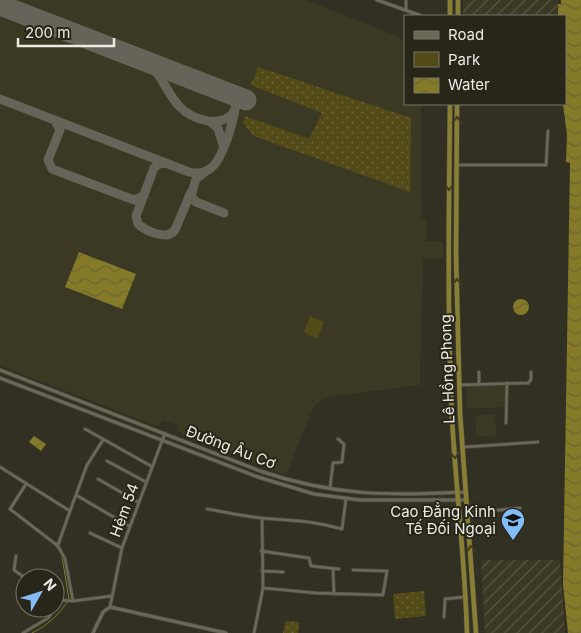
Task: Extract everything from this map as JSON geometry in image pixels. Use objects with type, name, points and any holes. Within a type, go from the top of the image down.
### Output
[{"type":"highway","points":[[450,0],[450,15]]},
{"type":"highway","points":[[458,0],[458,15]]},
{"type":"highway","name":"Lê Hồng Phong","points":[[450,105],[448,254],[452,418],[465,575],[467,633]]},
{"type":"highway","name":"Lê Hồng Phong","points":[[457,105],[456,254],[459,385],[476,633]]},
{"type":"highway","points":[[465,575],[473,574]]},
{"type":"street","points":[[376,0],[419,15]]},
{"type":"street","points":[[406,0],[406,10]]},
{"type":"street","points":[[457,165],[546,165],[548,131]]},
{"type":"street","name":"Đường Âu Cơ","points":[[0,370],[288,480],[330,490],[373,494],[465,492]]},
{"type":"street","points":[[479,372],[479,384]]},
{"type":"street","points":[[459,385],[530,382],[531,372]]},
{"type":"street","name":"Đường Âu Cơ","points":[[0,378],[247,473],[300,490],[346,499],[372,501],[466,500]]},
{"type":"street","points":[[506,423],[507,383]]},
{"type":"street","points":[[85,429],[151,466]]},
{"type":"street","name":"Hẻm 54","points":[[110,607],[122,548],[151,466],[165,433]]},
{"type":"street","points":[[330,490],[333,463],[344,460],[344,444],[338,439]]},
{"type":"street","points":[[58,546],[87,465],[103,440]]},
{"type":"street","points":[[462,447],[538,442]]},
{"type":"street","points":[[107,461],[146,482]]},
{"type":"street","points":[[247,473],[249,466]]},
{"type":"street","points":[[0,467],[70,511]]},
{"type":"street","points":[[98,479],[138,503]]},
{"type":"street","points":[[26,484],[10,509],[58,546],[65,559],[73,601]]},
{"type":"street","points":[[76,495],[129,526]]},
{"type":"street","points":[[207,510],[262,518],[303,520],[342,529],[346,499]]},
{"type":"street","points":[[467,513],[520,508]]},
{"type":"street","points":[[254,633],[263,588],[262,518]]},
{"type":"street","points":[[90,533],[122,548]]},
{"type":"street","points":[[261,550],[308,558],[311,566],[339,569]]},
{"type":"street","points":[[15,571],[16,556]]},
{"type":"street","points":[[334,569],[334,594]]},
{"type":"street","points":[[263,588],[384,596],[387,571],[353,570]]},
{"type":"street","points":[[262,571],[284,572]]},
{"type":"street","points":[[65,601],[112,596]]},
{"type":"street","points":[[444,617],[445,599],[466,597]]},
{"type":"street","points":[[93,633],[103,612],[110,607],[226,633]]},
{"type":"street","points":[[22,633],[48,618]]},
{"type":"shaded area","points":[[0,0],[306,0],[392,34],[403,41],[404,105],[421,105],[422,218],[426,219],[426,241],[443,242],[443,258],[423,259],[420,385],[334,396],[321,400],[313,408],[286,475],[182,435],[182,433],[176,431],[178,426],[163,420],[157,426],[0,366]]},
{"type":"shaded area","points":[[463,0],[558,0],[557,15],[463,15]]},
{"type":"shaded area","points":[[506,384],[507,407],[467,409],[466,386]]},
{"type":"shaded area","points":[[495,414],[497,435],[476,437],[475,416]]},
{"type":"shaded area","points":[[481,560],[560,560],[565,633],[485,633]]},
{"type":"green space","points":[[258,67],[411,118],[410,192],[254,136],[243,123],[245,116],[309,139],[322,113],[251,85]]},
{"type":"green space","points":[[310,316],[324,322],[317,339],[304,332]]},
{"type":"green space","points":[[424,591],[426,616],[395,619],[393,594]]},
{"type":"green space","points":[[285,621],[299,622],[298,633],[283,633]]},
{"type":"water","points":[[561,0],[581,0],[581,633],[568,633],[563,584],[570,163],[566,162],[567,135],[563,105],[566,105],[566,15],[558,15],[558,4],[561,4]]},
{"type":"water","points":[[79,252],[136,274],[122,309],[65,287]]},
{"type":"water","points":[[518,299],[524,299],[529,304],[527,313],[518,315],[513,310],[513,304]]},
{"type":"water","points":[[34,436],[46,444],[41,451],[29,442]]},
{"type":"waterway","points":[[56,547],[61,553]]},
{"type":"waterway","points":[[32,633],[53,619],[69,599],[62,557]]},
{"type":"taxiway","points":[[0,10],[20,13]]},
{"type":"taxiway","points":[[140,59],[153,68],[174,100],[191,115],[199,119],[214,121],[222,120],[234,112]]},
{"type":"taxiway","points":[[0,99],[189,172],[198,173],[206,171],[216,163],[225,145],[235,111],[235,95]]},
{"type":"taxiway","points":[[55,121],[60,130],[48,160],[52,169],[134,200],[144,196]]},
{"type":"taxiway","points":[[209,121],[218,128],[223,145]]},
{"type":"taxiway","points":[[165,163],[159,164],[154,168],[136,216],[138,224],[156,234],[167,235],[171,233],[175,230],[191,192]]},
{"type":"taxiway","points":[[205,172],[196,179],[191,196],[196,202],[224,213]]},
{"type":"runway","points":[[0,5],[246,100]]},
{"type":"place","name":"Cao Đẳng Kinh Tế Đối Ngoại","points":[[513,541]]}]
